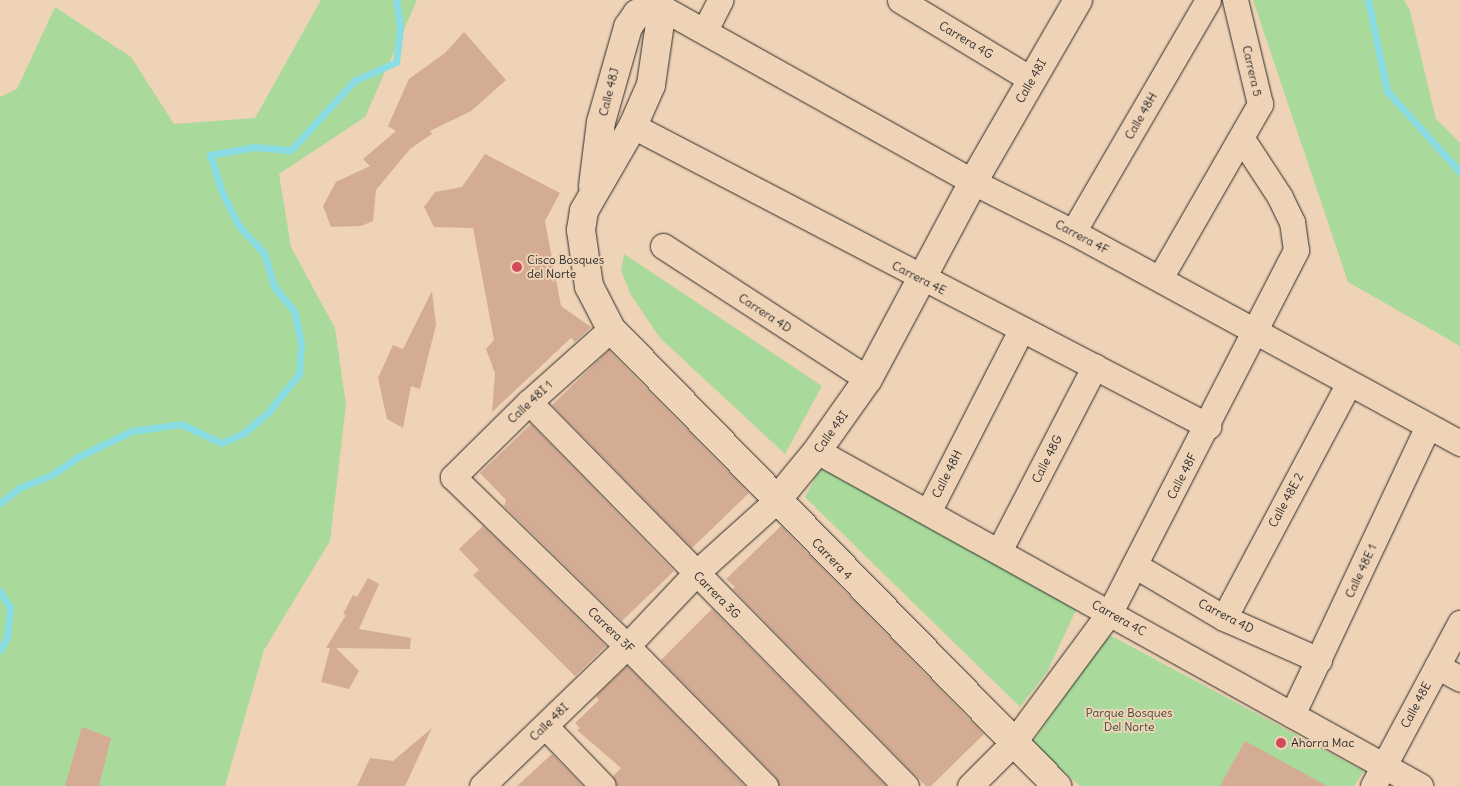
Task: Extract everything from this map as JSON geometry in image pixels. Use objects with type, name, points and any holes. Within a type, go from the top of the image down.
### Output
[{"type":"main road","name":"Calle 48I","points":[[776,501],[818,451],[868,379],[973,182],[1078,0]]},
{"type":"main road","name":"Calle 48J","points":[[592,196],[601,122],[614,70],[628,27],[637,14],[656,2],[660,23],[655,67],[632,126],[584,211],[581,230],[583,256],[590,286],[611,329]]},
{"type":"main road","name":"Carrera 4","points":[[611,329],[776,501],[1057,786]]},
{"type":"street","points":[[656,2],[705,30],[720,0]]},
{"type":"street","name":"Carrera 4G","points":[[900,0],[1032,80]]},
{"type":"street","name":"Calle 48H","points":[[1073,232],[1208,0]]},
{"type":"street","name":"Carrera 5","points":[[1236,0],[1260,104],[1242,139]]},
{"type":"street","name":"Carrera 4F","points":[[705,30],[973,182],[1160,278],[1460,443]]},
{"type":"street","name":"Carrera 4E","points":[[632,126],[921,279],[1095,366],[1208,426]]},
{"type":"street","points":[[1160,278],[1242,139]]},
{"type":"street","name":"Calle 48F","points":[[970,786],[1013,743],[1110,612],[1136,566],[1208,426],[1296,250],[1292,222],[1280,196],[1242,139]]},
{"type":"street","name":"Carrera 4D","points":[[663,246],[868,379]]},
{"type":"street","name":"Calle 48I 1","points":[[453,477],[529,402],[611,329]]},
{"type":"street","name":"Calle 48H","points":[[928,512],[1020,330]]},
{"type":"street","name":"Calle 48G","points":[[999,551],[1095,366]]},
{"type":"street","name":"Calle 48E 2","points":[[1224,618],[1349,383]]},
{"type":"street","name":"Carrera 3G","points":[[529,402],[906,786]]},
{"type":"street","name":"Calle 48E 1","points":[[1292,715],[1428,426]]},
{"type":"street","name":"Carrera 4C","points":[[818,451],[1292,715],[1378,776],[1420,786]]},
{"type":"street","name":"Carrera 3F","points":[[453,477],[627,646],[765,786]]},
{"type":"street","name":"Calle 48I","points":[[482,786],[627,646],[696,573],[776,501]]},
{"type":"street","name":"Carrera 4D","points":[[1136,566],[1224,618],[1319,660]]},
{"type":"street","name":"Calle 48E","points":[[1378,776],[1460,623]]},
{"type":"street","points":[[1436,666],[1460,679]]},
{"type":"street","points":[[545,726],[603,786]]},
{"type":"green space","points":[[321,0],[417,0],[365,117],[279,174],[291,247],[335,328],[346,405],[330,541],[264,650],[225,786],[0,786],[0,97],[17,89],[55,7],[131,57],[174,124],[255,118]]},
{"type":"green space","points":[[1253,0],[1404,0],[1410,11],[1436,119],[1460,143],[1460,346],[1348,282]]},
{"type":"green space","points":[[624,254],[822,386],[785,454],[660,338],[631,295],[621,271]]},
{"type":"green space","points":[[824,461],[1078,606],[1047,672],[1020,707],[805,497]]},
{"type":"green space","name":"Parque Bosques Del Norte","points":[[1108,634],[1364,771],[1354,786],[1080,786],[1032,743]]},
{"type":"building","points":[[464,32],[506,80],[471,111],[430,131],[432,134],[410,149],[376,190],[373,221],[361,226],[331,227],[323,206],[336,182],[370,166],[363,159],[396,131],[388,126],[409,79],[445,53]]},
{"type":"building","name":"Cisco Bosques del Norte","points":[[485,154],[560,193],[545,221],[561,306],[591,327],[575,342],[571,338],[492,412],[495,373],[486,349],[494,340],[473,228],[434,227],[424,207],[435,192],[462,187]]},
{"type":"building","points":[[432,291],[436,325],[420,389],[411,386],[403,428],[387,419],[378,378],[393,345],[403,349]]},
{"type":"building","points":[[609,350],[749,493],[692,548],[552,405]]},
{"type":"building","points":[[531,424],[674,571],[622,621],[504,506],[506,500],[480,473]]},
{"type":"building","points":[[483,526],[606,646],[575,676],[473,575],[479,570],[459,549]]},
{"type":"building","points":[[781,526],[984,734],[931,786],[926,786],[917,777],[733,589],[735,587],[726,579]]},
{"type":"building","points":[[368,578],[379,584],[359,629],[411,638],[410,649],[336,648],[359,671],[349,689],[321,682],[330,648],[326,648],[346,615],[343,614],[353,595],[357,597]]},
{"type":"building","points":[[712,609],[886,786],[779,786],[775,776],[661,660]]},
{"type":"building","points":[[627,666],[745,786],[617,786],[613,776],[621,768],[577,730],[580,728],[575,723],[599,700],[596,696]]},
{"type":"building","points":[[82,727],[111,738],[99,786],[65,786]]},
{"type":"building","points":[[432,728],[405,786],[357,786],[370,758],[393,761]]},
{"type":"building","points":[[1245,741],[1327,786],[1220,786]]},
{"type":"building","points":[[552,754],[583,786],[517,786]]},
{"type":"waterway","points":[[0,503],[19,488],[53,474],[78,457],[132,431],[181,424],[221,443],[244,433],[270,410],[299,374],[301,343],[294,311],[274,286],[264,253],[239,226],[221,190],[210,155],[254,147],[291,150],[354,81],[396,62],[400,27],[396,0]]},
{"type":"waterway","points":[[1368,0],[1387,91],[1460,172]]},
{"type":"waterway","points":[[0,591],[10,608],[7,638],[0,650]]},
{"type":"place","name":"Cisco Bosques del Norte","points":[[517,267]]},
{"type":"place","name":"Ahorra Mac","points":[[1281,743]]}]
